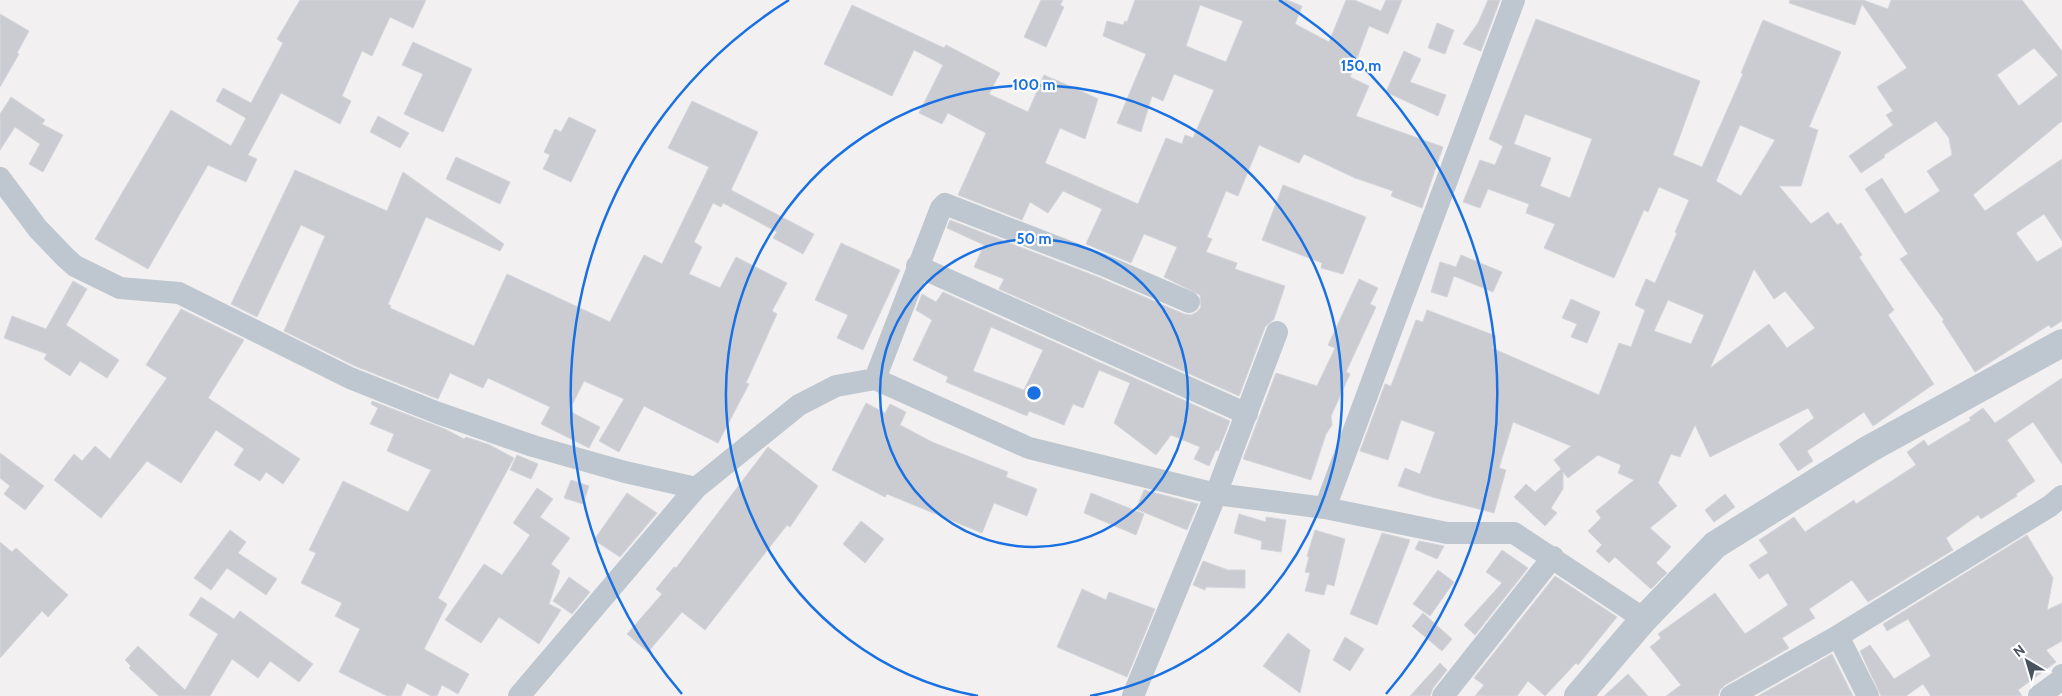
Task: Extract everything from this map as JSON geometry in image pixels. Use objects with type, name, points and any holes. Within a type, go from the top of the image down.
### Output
[{"type":"street","points":[[1325,508],[1514,0]]},
{"type":"street","points":[[0,178],[38,229],[65,257],[75,266],[120,288],[179,293],[350,378],[438,413],[533,446],[625,472],[696,488]]},
{"type":"street","points":[[875,379],[917,266],[941,208],[945,204],[1103,265],[1189,302]]},
{"type":"street","points":[[917,266],[1247,414]]},
{"type":"street","points":[[1133,696],[1216,494],[1277,332]]},
{"type":"street","points":[[1578,696],[1644,619],[1715,545],[1869,449],[2062,343]]},
{"type":"street","points":[[519,696],[696,488],[799,404],[836,386],[875,379],[1030,448],[1216,494],[1325,508],[1447,533],[1514,533],[1553,557],[1644,619]]},
{"type":"street","points":[[1731,696],[1838,636],[2042,511],[2062,496]]},
{"type":"street","points":[[1443,696],[1553,557]]},
{"type":"street","points":[[1838,636],[1868,696]]},
{"type":"street","points":[[2039,696],[2060,680],[2062,675]]},
{"type":"building","points":[[300,0],[426,0],[413,28],[390,17],[372,56],[362,51],[342,96],[351,101],[340,124],[281,93],[248,155],[257,159],[246,182],[208,165],[148,269],[95,239],[171,110],[231,146],[246,118],[216,101],[223,88],[251,103],[283,43],[277,39]]},
{"type":"building","points":[[1041,0],[1063,0],[1060,5],[1064,7],[1046,47],[1024,37]]},
{"type":"building","points":[[1135,0],[1287,0],[1302,6],[1295,24],[1329,42],[1346,0],[1354,0],[1381,11],[1386,0],[1402,0],[1388,34],[1369,26],[1350,77],[1369,86],[1356,116],[1443,147],[1422,208],[1391,196],[1393,191],[1355,178],[1304,154],[1299,163],[1259,145],[1238,196],[1226,191],[1207,237],[1212,239],[1206,252],[1237,263],[1235,269],[1285,286],[1274,319],[1265,327],[1239,396],[999,289],[1004,279],[974,267],[984,245],[947,228],[950,220],[1098,277],[1184,314],[1191,315],[1201,307],[1200,295],[1164,277],[1177,247],[1144,234],[1131,263],[1086,244],[1102,209],[1063,191],[1048,213],[1030,202],[1022,220],[958,195],[986,133],[948,113],[942,124],[919,113],[943,65],[914,50],[892,96],[824,64],[852,5],[944,48],[946,45],[1000,73],[989,94],[1028,112],[1044,75],[1077,89],[1098,99],[1085,139],[1060,128],[1045,163],[1138,204],[1166,138],[1182,144],[1185,135],[1193,138],[1214,90],[1174,74],[1163,101],[1152,96],[1141,132],[1117,123],[1146,54],[1103,36],[1107,21],[1123,25],[1125,21],[1127,22]],"holes":[[[1200,5],[1243,21],[1226,62],[1186,46]]]},
{"type":"building","points":[[1488,0],[1500,0],[1481,51],[1463,44],[1478,23]]},
{"type":"building","points":[[1790,0],[1863,0],[1888,9],[1891,0],[2022,0],[2062,51],[2062,121],[1973,195],[1985,211],[2062,159],[2062,241],[2044,214],[2016,233],[2037,262],[2062,247],[2062,321],[2051,328],[2049,325],[1975,372],[1942,321],[1944,320],[1900,259],[1908,254],[1865,189],[1882,178],[1905,214],[1940,191],[1927,171],[1952,155],[1949,138],[1936,121],[1884,155],[1885,157],[1861,173],[1849,156],[1893,125],[1886,115],[1893,111],[1877,87],[1907,68],[1862,4],[1855,25],[1789,3]],"holes":[[[2034,48],[2058,75],[2019,106],[1997,75]]]},
{"type":"building","points":[[0,14],[29,31],[17,53],[19,54],[0,87]]},
{"type":"building","points":[[1536,19],[1700,81],[1673,155],[1702,167],[1743,74],[1741,73],[1763,20],[1841,52],[1809,127],[1818,130],[1801,186],[1779,186],[1811,224],[1828,212],[1837,225],[1841,223],[1862,255],[1859,257],[1894,310],[1888,315],[1934,384],[1873,426],[1864,412],[1807,451],[1813,461],[1798,471],[1779,444],[1814,418],[1808,408],[1710,457],[1695,425],[1680,457],[1671,454],[1658,483],[1677,506],[1650,528],[1671,547],[1656,563],[1667,573],[1651,589],[1615,557],[1609,563],[1596,551],[1602,545],[1588,531],[1601,518],[1596,511],[1634,480],[1618,473],[1621,465],[1598,455],[1568,478],[1563,472],[1563,489],[1551,508],[1557,513],[1545,526],[1514,497],[1526,484],[1535,492],[1561,469],[1554,460],[1571,446],[1513,422],[1499,468],[1506,470],[1494,513],[1398,486],[1405,468],[1420,474],[1435,432],[1401,420],[1388,460],[1360,451],[1385,384],[1391,386],[1416,320],[1423,322],[1427,310],[1496,336],[1492,348],[1599,395],[1619,343],[1631,347],[1645,310],[1635,305],[1646,279],[1655,283],[1689,200],[1659,187],[1648,212],[1644,210],[1614,278],[1544,248],[1555,224],[1526,213],[1529,204],[1488,189],[1480,208],[1463,202],[1480,160],[1495,165],[1503,146],[1489,139]],"holes":[[[1525,114],[1592,139],[1570,198],[1540,186],[1551,158],[1514,144]],[[1740,125],[1775,140],[1741,196],[1716,181]],[[1754,269],[1774,299],[1785,291],[1815,328],[1787,348],[1769,324],[1710,368]],[[1668,300],[1704,315],[1691,344],[1654,331]]]},
{"type":"building","points":[[1437,23],[1454,30],[1445,54],[1428,48]]},
{"type":"building","points":[[413,42],[472,69],[443,132],[404,114],[423,74],[402,65]]},
{"type":"building","points":[[1404,51],[1421,59],[1410,82],[1446,95],[1438,116],[1386,92]]},
{"type":"building","points":[[11,97],[45,120],[42,124],[63,135],[43,172],[29,164],[40,144],[15,127],[0,150],[0,114]]},
{"type":"building","points":[[692,101],[758,132],[731,190],[814,234],[803,254],[773,238],[777,232],[723,203],[721,207],[713,203],[694,242],[702,247],[689,274],[720,288],[736,257],[787,283],[772,311],[777,314],[746,383],[749,384],[718,443],[644,406],[619,452],[599,441],[624,399],[584,381],[569,411],[600,427],[589,448],[541,424],[550,407],[488,378],[483,388],[450,373],[438,399],[355,366],[284,331],[325,236],[301,225],[257,317],[231,304],[295,170],[387,211],[403,172],[504,244],[500,251],[426,217],[388,304],[391,306],[390,308],[474,346],[507,274],[610,322],[644,255],[662,264],[709,167],[668,148]]},
{"type":"building","points":[[378,116],[409,133],[400,148],[370,132]]},
{"type":"building","points":[[569,117],[596,130],[571,182],[543,169],[550,155],[544,152],[555,129],[561,132]]},
{"type":"building","points":[[456,157],[510,182],[500,204],[446,179]]},
{"type":"building","points":[[1283,185],[1366,217],[1343,274],[1321,268],[1322,263],[1262,240]]},
{"type":"building","points":[[841,243],[900,270],[863,350],[837,338],[848,315],[815,300]]},
{"type":"building","points":[[1461,255],[1502,272],[1493,292],[1454,276],[1447,297],[1431,292],[1440,262],[1456,267]]},
{"type":"building","points":[[1359,279],[1378,288],[1370,304],[1376,307],[1346,372],[1350,374],[1331,416],[1332,425],[1326,434],[1311,480],[1243,459],[1276,373],[1317,386],[1335,348],[1328,345]]},
{"type":"building","points":[[73,281],[87,289],[66,325],[119,360],[107,378],[80,361],[70,376],[44,359],[47,354],[4,338],[12,316],[46,329]]},
{"type":"building","points":[[943,292],[1230,421],[1218,451],[1216,450],[1209,466],[1194,459],[1200,447],[1171,435],[1156,455],[1114,423],[1130,383],[1099,370],[1083,408],[1073,404],[1064,425],[1029,411],[1027,416],[946,382],[948,377],[913,360],[932,320],[916,310],[922,294],[936,302]],"holes":[[[991,327],[1043,350],[1024,390],[973,371]]]},
{"type":"building","points":[[1571,299],[1600,312],[1587,343],[1571,337],[1577,324],[1562,318]]},
{"type":"building","points":[[181,309],[244,340],[208,398],[300,459],[283,484],[266,472],[260,481],[234,465],[244,449],[216,430],[181,483],[147,461],[101,518],[54,480],[74,454],[82,461],[95,446],[110,459],[167,378],[146,365]]},
{"type":"building","points":[[2062,378],[2062,464],[2033,422],[2007,440],[2035,481],[2016,494],[2017,496],[1981,519],[1978,515],[1946,538],[1953,550],[1868,602],[1852,580],[1809,609],[1815,618],[1782,638],[1789,648],[1725,685],[1720,690],[1718,696],[1666,696],[1681,685],[1650,647],[1661,638],[1658,634],[1715,593],[1745,634],[1788,605],[1768,573],[1759,579],[1749,565],[1768,553],[1759,540],[1794,517],[1805,532],[1854,500],[1856,504],[1916,465],[1907,452],[1924,440],[1928,446],[1971,420],[1969,418],[1983,408],[1995,423]]},
{"type":"building","points":[[372,401],[445,429],[464,439],[466,437],[490,445],[514,458],[438,598],[447,604],[424,649],[469,674],[458,694],[442,685],[437,696],[431,696],[407,683],[401,696],[387,696],[339,672],[360,629],[335,616],[342,603],[301,583],[316,553],[309,550],[343,481],[408,512],[431,470],[387,451],[394,434],[370,424],[378,408],[371,404]]},
{"type":"building","points":[[866,403],[885,413],[890,404],[906,412],[900,425],[932,442],[1008,472],[1006,477],[1037,489],[1027,516],[994,503],[982,533],[887,494],[885,497],[832,470]]},
{"type":"building","points":[[768,447],[818,486],[790,527],[787,525],[705,630],[682,612],[648,652],[627,634],[662,594],[656,589],[674,567],[676,568]]},
{"type":"building","points":[[0,453],[44,486],[25,510],[4,494],[10,486],[0,478]]},
{"type":"building","points":[[517,455],[538,464],[531,479],[510,470]]},
{"type":"building","points":[[571,480],[589,486],[583,504],[564,498]]},
{"type":"building","points":[[537,488],[553,499],[540,517],[570,538],[551,564],[560,571],[549,604],[561,610],[539,644],[499,617],[481,643],[445,620],[484,564],[502,575],[530,535],[513,523]]},
{"type":"building","points":[[1144,490],[1198,504],[1187,530],[1136,509]]},
{"type":"building","points":[[627,493],[657,513],[620,557],[594,540]]},
{"type":"building","points":[[1091,493],[1144,514],[1136,535],[1084,513]]},
{"type":"building","points":[[1725,494],[1735,507],[1714,522],[1705,510]]},
{"type":"building","points":[[1239,514],[1266,522],[1266,517],[1286,520],[1281,552],[1261,549],[1262,541],[1234,533]]},
{"type":"building","points":[[861,521],[884,539],[865,563],[843,544]]},
{"type":"building","points":[[230,530],[246,542],[238,553],[277,579],[266,595],[227,568],[211,590],[194,578]]},
{"type":"building","points":[[1315,530],[1345,539],[1334,586],[1327,584],[1324,595],[1305,591],[1310,573],[1305,572],[1309,557],[1307,556]]},
{"type":"building","points":[[1382,533],[1410,540],[1377,625],[1350,614]]},
{"type":"building","points":[[2027,535],[2053,578],[2047,610],[2062,603],[2062,641],[2046,650],[2056,662],[2018,690],[2022,696],[1931,696],[1923,684],[1906,696],[1881,696],[1860,651],[1870,645],[1894,679],[1931,656],[1908,619],[1887,631],[1883,624]]},
{"type":"building","points":[[1419,541],[1444,546],[1437,559],[1415,549]]},
{"type":"building","points":[[0,542],[12,552],[16,548],[68,595],[48,617],[42,611],[0,658]]},
{"type":"building","points":[[1502,550],[1528,568],[1475,635],[1464,625],[1502,583],[1486,572]]},
{"type":"building","points":[[1203,561],[1228,570],[1245,570],[1245,588],[1206,587],[1205,590],[1193,585]]},
{"type":"building","points":[[1438,570],[1454,582],[1430,616],[1413,604]]},
{"type":"building","points":[[1555,576],[1617,617],[1578,665],[1576,663],[1545,696],[1528,681],[1517,696],[1475,696],[1484,685],[1474,678]]},
{"type":"building","points":[[569,577],[590,592],[572,614],[553,601]]},
{"type":"building","points":[[1082,589],[1106,600],[1109,592],[1155,609],[1127,677],[1057,647]]},
{"type":"building","points":[[201,597],[234,619],[240,611],[313,664],[299,682],[270,661],[258,678],[232,659],[210,696],[159,696],[129,668],[131,666],[125,660],[138,646],[185,690],[218,634],[189,615]]},
{"type":"building","points":[[1423,613],[1452,639],[1442,651],[1412,626]]},
{"type":"building","points":[[1288,633],[1310,650],[1300,693],[1263,666]]},
{"type":"building","points":[[1345,637],[1364,649],[1350,671],[1333,660]]},
{"type":"building","points":[[1832,654],[1853,696],[1758,696]]},
{"type":"building","points":[[1440,663],[1447,670],[1433,688],[1430,696],[1410,696]]},
{"type":"building","points":[[1628,674],[1648,696],[1604,696]]}]
